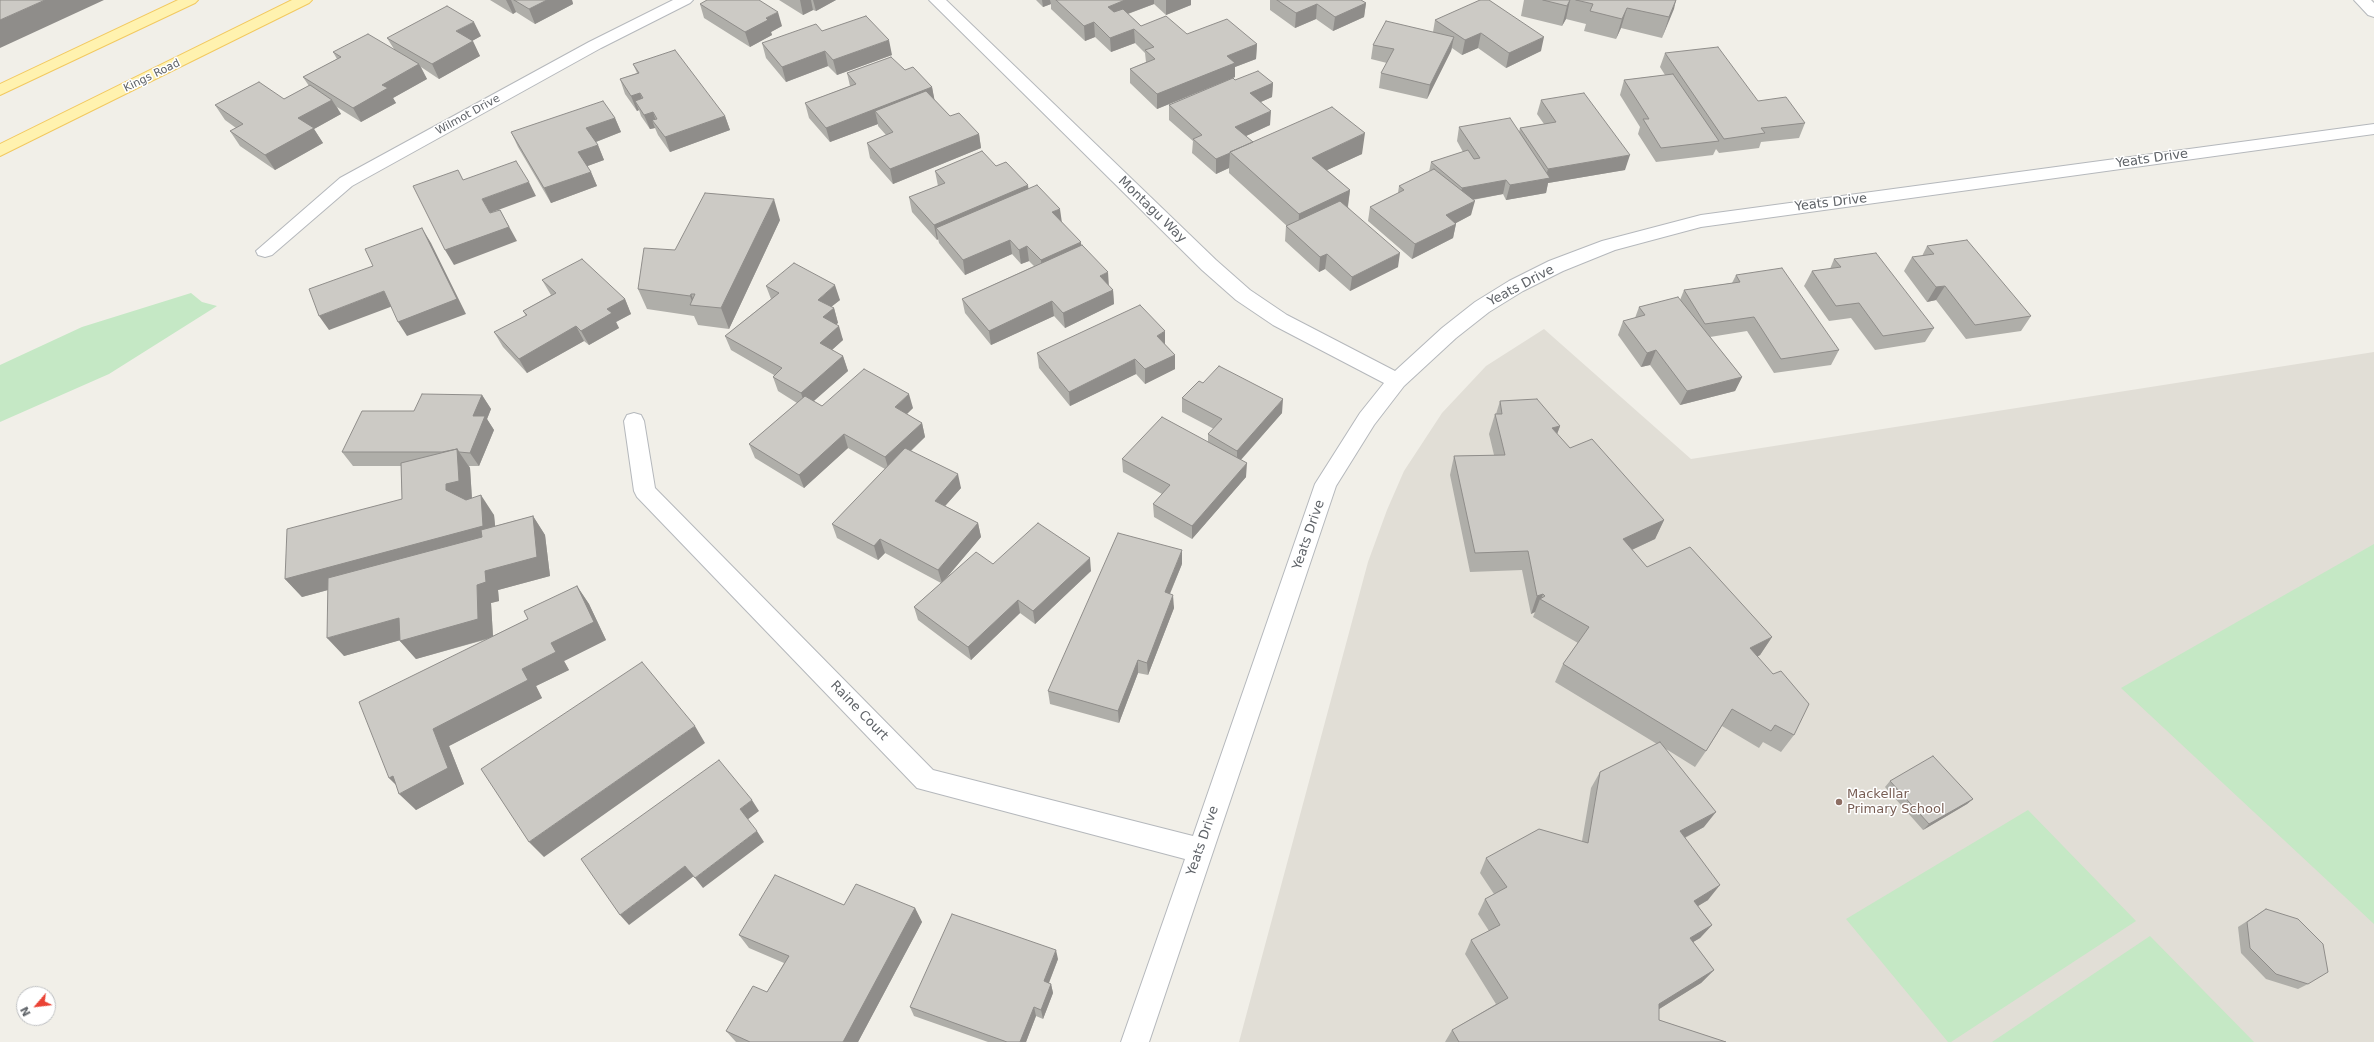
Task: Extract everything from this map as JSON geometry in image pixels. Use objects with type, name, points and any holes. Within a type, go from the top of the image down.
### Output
[{"type":"main road","points":[[0,90],[190,0]]},
{"type":"main road","name":"Kings Road","points":[[0,151],[304,0]]},
{"type":"street","name":"Wilmot Drive","points":[[265,251],[346,182],[595,45],[685,0]]},
{"type":"street","name":"Montagu Way","points":[[937,0],[1209,265],[1242,294],[1280,320],[1396,381]]},
{"type":"street","points":[[2362,0],[2374,12]]},
{"type":"street","name":"Yeats Drive","points":[[1135,1042],[1199,850],[1326,484],[1367,419],[1396,381],[1465,320],[1482,307],[1516,286],[1556,266],[1609,245],[1648,233],[1701,221],[2374,129]]},
{"type":"street","name":"Raine Court","points":[[634,420],[645,491],[926,780],[1199,850]]},
{"type":"shaded area","name":"Mackellar Primary School","points":[[1544,329],[1691,459],[2374,352],[2374,1042],[1239,1042],[1368,562],[1387,510],[1404,471],[1442,413],[1486,366]]},
{"type":"green space","points":[[191,293],[202,302],[217,306],[109,374],[0,422],[0,365],[82,327]]},
{"type":"green space","points":[[2374,544],[2374,924],[2121,688]]},
{"type":"green space","points":[[2028,810],[2136,921],[1951,1042],[1948,1042],[1846,919]]},
{"type":"green space","points":[[2150,936],[2254,1042],[1992,1042]]},
{"type":"building","points":[[0,0],[45,0],[0,20]]},
{"type":"building","points":[[514,0],[547,0],[529,9]]},
{"type":"building","points":[[707,0],[759,0],[778,12],[766,18],[768,20],[745,32],[700,4]]},
{"type":"building","points":[[1056,0],[1125,0],[1108,7],[1114,12],[1123,9],[1141,26],[1166,16],[1187,34],[1227,19],[1257,44],[1227,56],[1235,63],[1157,94],[1130,69],[1155,59],[1145,50],[1154,47],[1134,29],[1110,38],[1094,22],[1084,26]]},
{"type":"building","points":[[1277,0],[1361,0],[1366,3],[1335,17],[1317,4],[1296,13]]},
{"type":"building","points":[[1480,0],[1489,0],[1544,37],[1509,53],[1481,33],[1465,40],[1435,20]]},
{"type":"building","points":[[1543,0],[1570,0],[1567,6]]},
{"type":"building","points":[[1576,0],[1676,0],[1669,17],[1627,8],[1622,19],[1590,11],[1593,4]]},
{"type":"building","points":[[447,6],[474,22],[456,31],[473,41],[432,64],[387,38]]},
{"type":"building","points":[[866,16],[889,40],[833,60],[825,51],[782,67],[762,43],[816,24],[822,31]]},
{"type":"building","points":[[1386,21],[1454,37],[1430,85],[1381,73],[1394,49],[1373,45]]},
{"type":"building","points":[[368,34],[419,64],[382,85],[388,88],[353,108],[303,77],[341,57],[333,52]]},
{"type":"building","points":[[1718,47],[1758,101],[1786,97],[1805,123],[1761,128],[1765,133],[1724,139],[1665,53]]},
{"type":"building","points":[[675,50],[725,116],[665,137],[652,120],[657,119],[653,112],[644,115],[635,101],[643,98],[640,93],[631,96],[620,79],[639,73],[633,64]]},
{"type":"building","points":[[891,57],[905,70],[913,67],[932,87],[826,128],[805,103],[856,84],[847,73]]},
{"type":"building","points":[[1258,71],[1273,83],[1250,93],[1271,111],[1235,127],[1253,142],[1216,159],[1193,139],[1202,135],[1169,105],[1233,78],[1235,80]]},
{"type":"building","points":[[1673,74],[1719,141],[1661,148],[1643,119],[1649,119],[1624,80]]},
{"type":"building","points":[[259,82],[284,99],[310,85],[332,100],[298,118],[314,128],[265,155],[230,131],[243,124],[215,105]]},
{"type":"building","points":[[926,91],[950,116],[959,113],[979,134],[890,169],[867,143],[893,132],[875,111]]},
{"type":"building","points":[[1584,93],[1630,155],[1548,169],[1520,128],[1556,122],[1541,100]]},
{"type":"building","points":[[603,101],[615,118],[586,128],[598,145],[578,152],[591,172],[544,188],[511,132]]},
{"type":"building","points":[[1332,107],[1365,133],[1312,158],[1350,190],[1299,214],[1230,152]]},
{"type":"building","points":[[1510,118],[1550,178],[1510,185],[1506,180],[1462,188],[1431,162],[1468,150],[1474,159],[1480,158],[1459,127]]},
{"type":"building","points":[[982,151],[996,166],[1006,162],[1028,185],[934,225],[909,197],[945,183],[935,171]]},
{"type":"building","points":[[516,161],[529,182],[482,199],[490,213],[500,210],[509,227],[445,250],[413,186],[458,170],[463,180]]},
{"type":"building","points":[[1434,169],[1475,201],[1446,215],[1456,224],[1415,244],[1370,207],[1404,190],[1399,186]]},
{"type":"building","points":[[1037,185],[1060,209],[1052,212],[1081,242],[1041,260],[1027,246],[1019,250],[1010,240],[963,260],[936,228]]},
{"type":"building","points":[[705,193],[774,199],[721,308],[690,305],[695,294],[691,294],[690,296],[638,289],[644,248],[675,250]]},
{"type":"building","points":[[1340,201],[1400,253],[1352,277],[1327,254],[1320,257],[1286,226]]},
{"type":"building","points":[[422,228],[457,299],[398,322],[384,291],[319,316],[309,289],[373,266],[365,249]]},
{"type":"building","points":[[1967,240],[2031,316],[1975,325],[1945,286],[1936,287],[1912,257],[1934,254],[1927,246]]},
{"type":"building","points":[[1082,245],[1108,272],[1100,276],[1113,290],[1063,313],[1052,301],[989,331],[962,299]]},
{"type":"building","points":[[1876,253],[1934,328],[1883,336],[1859,303],[1836,306],[1812,271],[1841,267],[1834,259]]},
{"type":"building","points":[[582,259],[625,299],[607,309],[612,313],[581,331],[576,326],[519,359],[494,332],[527,315],[523,311],[556,293],[542,280]]},
{"type":"building","points":[[794,263],[835,285],[818,300],[834,308],[823,317],[839,326],[820,343],[843,356],[801,393],[773,377],[782,368],[725,336],[779,293],[766,286]]},
{"type":"building","points":[[1782,268],[1839,350],[1781,359],[1754,317],[1705,324],[1684,290],[1740,282],[1736,275]]},
{"type":"building","points":[[1678,297],[1742,377],[1687,391],[1656,350],[1647,353],[1623,321],[1645,315],[1639,307]]},
{"type":"building","points":[[1140,305],[1165,331],[1157,336],[1175,355],[1145,369],[1135,359],[1069,392],[1037,353]]},
{"type":"building","points":[[1219,366],[1283,399],[1237,451],[1208,434],[1222,419],[1182,398],[1199,381],[1203,383]]},
{"type":"building","points":[[864,369],[909,394],[895,407],[922,423],[885,457],[844,434],[799,475],[749,444],[805,396],[822,406]]},
{"type":"building","points":[[422,394],[482,395],[473,416],[485,416],[470,453],[459,452],[457,449],[442,452],[342,452],[362,411],[414,411]]},
{"type":"building","points":[[1537,399],[1560,426],[1552,428],[1570,448],[1592,439],[1664,520],[1623,539],[1647,567],[1690,547],[1772,637],[1750,648],[1773,674],[1781,671],[1809,704],[1794,735],[1775,725],[1771,731],[1732,709],[1706,751],[1563,664],[1589,627],[1540,599],[1545,596],[1543,594],[1537,596],[1528,551],[1475,553],[1454,456],[1505,455],[1495,414],[1502,414],[1500,401]]},
{"type":"building","points":[[1162,417],[1247,463],[1192,526],[1153,504],[1170,485],[1122,459]]},
{"type":"building","points":[[905,448],[958,474],[935,501],[978,523],[938,570],[880,539],[874,546],[832,524]]},
{"type":"building","points":[[457,449],[459,481],[446,484],[446,490],[466,500],[481,495],[483,526],[285,579],[287,529],[402,499],[401,463]]},
{"type":"building","points":[[533,516],[537,557],[485,571],[486,582],[477,585],[478,619],[400,641],[399,618],[327,638],[328,578],[482,537],[481,530]]},
{"type":"building","points":[[1038,523],[1090,558],[1033,611],[1018,600],[968,647],[914,607],[976,552],[993,564]]},
{"type":"building","points":[[1118,533],[1182,550],[1165,592],[1173,595],[1147,663],[1138,660],[1118,711],[1048,691]]},
{"type":"building","points":[[577,586],[594,622],[551,643],[556,652],[522,669],[528,680],[433,729],[448,768],[399,794],[393,776],[389,778],[359,702],[528,619],[524,611]]},
{"type":"building","points":[[642,662],[695,726],[529,842],[481,769]]},
{"type":"building","points":[[1660,742],[1716,812],[1680,831],[1720,885],[1694,901],[1712,925],[1690,938],[1714,970],[1659,1004],[1659,1020],[1726,1042],[1459,1042],[1452,1030],[1508,998],[1471,940],[1500,925],[1485,899],[1507,887],[1486,858],[1539,829],[1588,843],[1600,772]]},
{"type":"building","points":[[1933,756],[1973,799],[1929,824],[1890,781]]},
{"type":"building","points":[[719,760],[752,800],[740,809],[757,831],[695,878],[685,866],[620,915],[581,859]]},
{"type":"building","points":[[775,875],[844,905],[856,884],[915,908],[843,1042],[750,1042],[726,1031],[753,986],[767,992],[789,956],[739,935]]},
{"type":"building","points":[[2266,909],[2298,919],[2323,944],[2328,972],[2308,984],[2276,974],[2250,948],[2247,922]]},
{"type":"building","points":[[952,914],[1056,950],[1044,981],[1051,984],[1041,1010],[1034,1007],[1020,1042],[1007,1042],[910,1007]]},
{"type":"place","name":"Mackellar Primary School","points":[[1839,802]]}]
